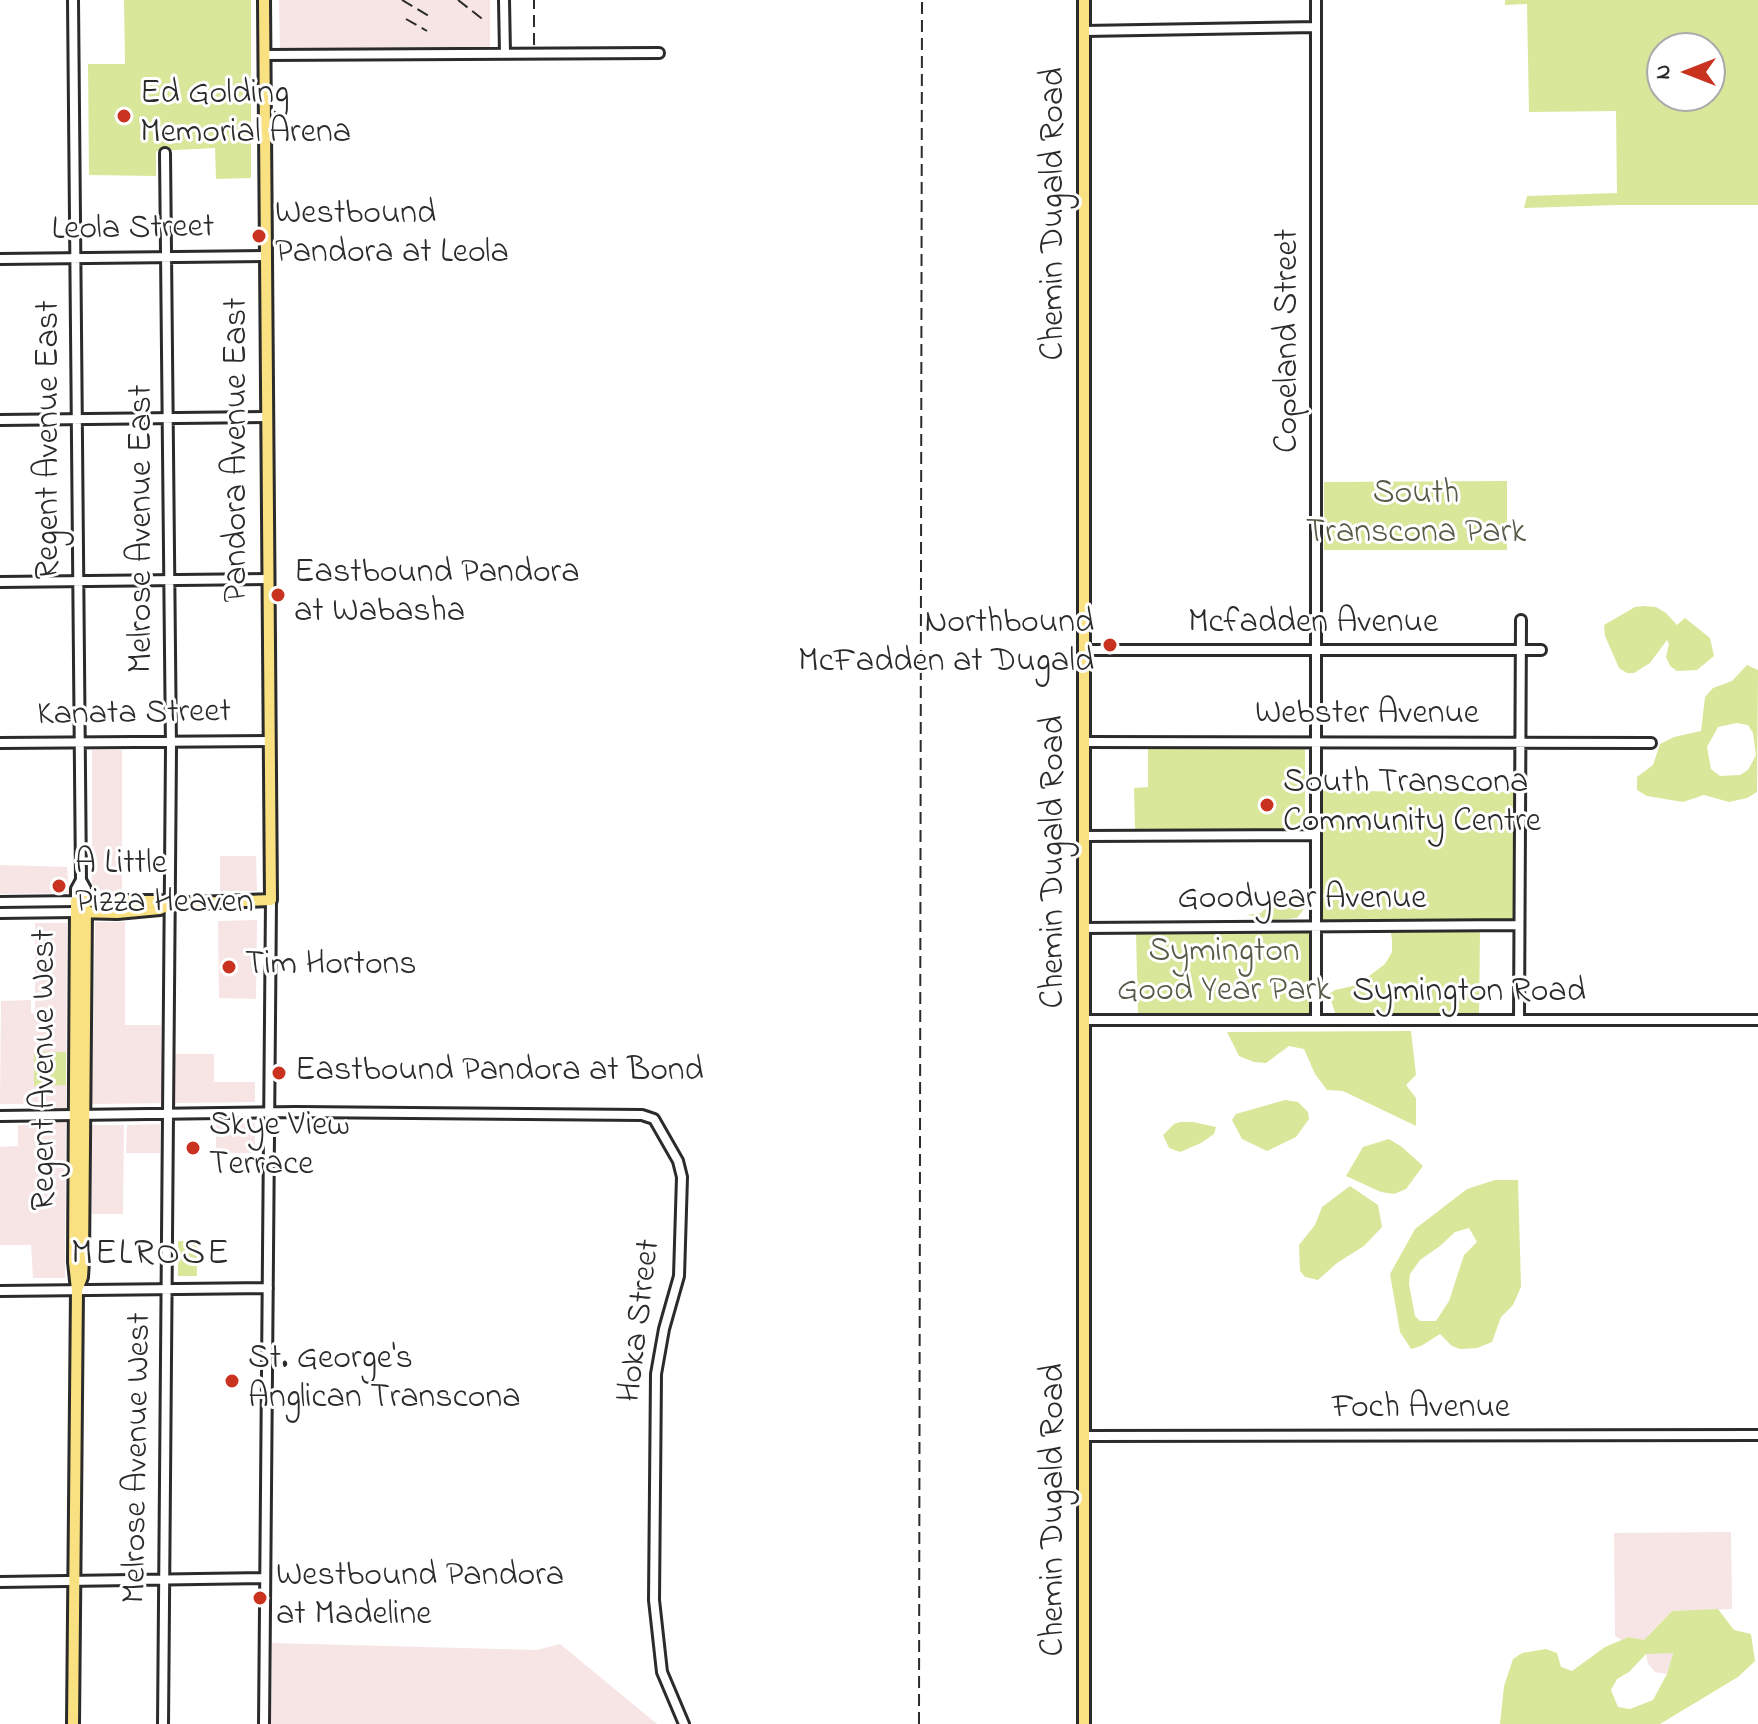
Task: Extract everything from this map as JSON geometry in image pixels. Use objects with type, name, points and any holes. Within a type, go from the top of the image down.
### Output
[{"type":"main road","name":"Pandora Avenue East","points":[[264,0],[271,900]]},
{"type":"main road","name":"Chemin Dugald Road","points":[[1084,0],[1084,1724]]},
{"type":"main road","points":[[81,907],[160,901],[170,904],[271,900]]},
{"type":"main road","name":"Regent Avenue West","points":[[73,1724],[77,1290],[83,1261],[81,907]]},
{"type":"street","name":"Regent Avenue East","points":[[73,0],[81,880]]},
{"type":"street","points":[[504,0],[505,53]]},
{"type":"street","name":"Copeland Street","points":[[1316,0],[1316,1019]]},
{"type":"street","points":[[1084,31],[1316,27]]},
{"type":"street","points":[[265,55],[659,53]]},
{"type":"street","name":"Melrose Avenue East","points":[[165,153],[170,904]]},
{"type":"street","name":"Leola Street","points":[[0,259],[266,256]]},
{"type":"street","points":[[0,420],[266,417]]},
{"type":"street","points":[[0,582],[268,579]]},
{"type":"street","points":[[1519,1020],[1521,620]]},
{"type":"street","name":"Mcfadden Avenue","points":[[1084,650],[1541,650]]},
{"type":"street","name":"Kanata Street","points":[[0,743],[269,741]]},
{"type":"street","name":"Webster Avenue","points":[[1084,742],[1651,743]]},
{"type":"street","points":[[1084,836],[1316,835]]},
{"type":"street","name":"Regent Avenue West","points":[[81,880],[86,889],[81,907]]},
{"type":"street","points":[[264,1724],[271,900]]},
{"type":"street","points":[[0,902],[81,907]]},
{"type":"street","name":"Melrose Avenue West","points":[[163,1724],[170,904]]},
{"type":"street","points":[[0,913],[81,907]]},
{"type":"street","name":"Goodyear Avenue","points":[[1084,928],[1519,925]]},
{"type":"street","name":"Symington Road","points":[[1084,1020],[1758,1020]]},
{"type":"street","points":[[0,1116],[270,1113]]},
{"type":"street","name":"Hoka Street","points":[[270,1113],[642,1115],[654,1119],[678,1161],[682,1177],[679,1276],[664,1329],[656,1374],[654,1600],[662,1672],[684,1724]]},
{"type":"street","points":[[0,1291],[268,1288]]},
{"type":"street","name":"Foch Avenue","points":[[1084,1436],[1758,1435]]},
{"type":"street","points":[[0,1582],[265,1578]]},
{"type":"shaded area","points":[[279,0],[490,0],[490,50],[280,51]]},
{"type":"shaded area","points":[[92,750],[122,750],[122,893],[100,890],[92,884]]},
{"type":"shaded area","points":[[220,856],[256,856],[257,891],[220,891]]},
{"type":"shaded area","points":[[0,865],[67,867],[69,893],[0,894]]},
{"type":"shaded area","points":[[257,920],[256,999],[219,998],[218,921]]},
{"type":"shaded area","points":[[95,922],[125,922],[125,1025],[161,1025],[161,1054],[214,1054],[214,1082],[255,1082],[255,1102],[92,1104]]},
{"type":"shaded area","points":[[35,923],[67,923],[65,1278],[33,1278],[31,1245],[0,1245],[0,1147],[18,1146],[18,1125],[33,1125],[33,1104],[0,1104],[1,1001],[31,1000],[31,1013],[35,1014]]},
{"type":"shaded area","points":[[216,1123],[255,1123],[255,1153],[216,1153]]},
{"type":"shaded area","points":[[160,1124],[160,1153],[126,1153],[127,1125]]},
{"type":"shaded area","points":[[91,1125],[124,1125],[123,1214],[92,1214]]},
{"type":"shaded area","points":[[1731,1532],[1732,1609],[1672,1611],[1648,1635],[1673,1653],[1667,1674],[1655,1672],[1648,1664],[1643,1640],[1629,1637],[1623,1641],[1615,1636],[1614,1533]]},
{"type":"shaded area","points":[[272,1643],[537,1650],[560,1644],[657,1724],[271,1724]]},
{"type":"green space","points":[[124,0],[251,0],[251,178],[216,179],[215,148],[156,151],[156,176],[89,175],[88,64],[125,64]]},
{"type":"green space","points":[[1505,0],[1758,0],[1758,205],[1524,208],[1527,196],[1617,193],[1616,111],[1529,112],[1527,4],[1505,5]]},
{"type":"green space","name":"South Transcona Park","points":[[1507,481],[1507,550],[1324,550],[1324,482]]},
{"type":"green space","points":[[1635,607],[1656,607],[1677,625],[1685,618],[1710,638],[1714,656],[1697,670],[1677,671],[1670,666],[1666,657],[1667,640],[1650,663],[1634,673],[1619,668],[1605,636],[1604,625]]},
{"type":"green space","points":[[1747,665],[1758,670],[1757,792],[1729,802],[1704,795],[1683,802],[1647,796],[1637,790],[1637,777],[1653,765],[1660,744],[1674,737],[1701,731],[1705,697],[1713,688],[1732,681]],"holes":[[[1737,723],[1748,725],[1753,733],[1756,755],[1748,770],[1740,775],[1720,776],[1711,769],[1707,747],[1718,727]]]},
{"type":"green space","points":[[1305,748],[1305,830],[1135,828],[1134,788],[1148,787],[1148,749]]},
{"type":"green space","points":[[1315,791],[1520,792],[1519,925],[1408,928],[1480,932],[1479,1019],[1337,1019],[1329,994],[1357,985],[1385,964],[1392,952],[1392,940],[1390,927],[1316,927]]},
{"type":"green space","points":[[1295,891],[1309,902],[1297,918],[1275,920],[1247,915],[1261,913],[1273,900]]},
{"type":"green space","name":"Symington Good Year Park","points":[[1136,933],[1310,933],[1310,1014],[1138,1013]]},
{"type":"green space","points":[[1411,1031],[1416,1075],[1406,1085],[1416,1098],[1416,1126],[1343,1091],[1327,1090],[1315,1074],[1304,1049],[1289,1046],[1266,1063],[1254,1062],[1239,1056],[1227,1032]]},
{"type":"green space","points":[[34,1052],[66,1052],[66,1085],[34,1086]]},
{"type":"green space","points":[[1285,1100],[1298,1102],[1308,1112],[1309,1119],[1296,1137],[1267,1151],[1242,1139],[1232,1120],[1236,1114]]},
{"type":"green space","points":[[1180,1122],[1216,1127],[1214,1134],[1180,1152],[1169,1148],[1163,1135]]},
{"type":"green space","points":[[1389,1139],[1423,1166],[1406,1189],[1394,1194],[1381,1192],[1346,1176],[1363,1147]]},
{"type":"green space","points":[[1495,1180],[1518,1180],[1521,1287],[1513,1305],[1501,1317],[1492,1342],[1477,1348],[1460,1349],[1440,1334],[1411,1349],[1400,1332],[1390,1274],[1415,1229],[1467,1189]],"holes":[[[1469,1228],[1477,1242],[1464,1255],[1449,1301],[1436,1321],[1420,1321],[1415,1316],[1409,1284],[1410,1274],[1420,1260],[1455,1232]]]},
{"type":"green space","points":[[1350,1186],[1378,1205],[1382,1227],[1364,1246],[1318,1280],[1305,1277],[1300,1271],[1299,1245],[1315,1225],[1322,1207]]},
{"type":"green space","points":[[178,1241],[197,1241],[197,1276],[178,1276]]},
{"type":"green space","points":[[1718,1609],[1734,1630],[1751,1634],[1755,1661],[1738,1677],[1660,1724],[1500,1724],[1504,1686],[1513,1659],[1522,1653],[1546,1649],[1557,1653],[1561,1667],[1572,1671],[1605,1647],[1629,1637],[1644,1640],[1672,1611]],"holes":[[[1673,1653],[1667,1674],[1653,1700],[1630,1709],[1618,1707],[1611,1690],[1617,1679],[1629,1672],[1646,1654]]]},
{"type":"railway","points":[[402,0],[429,16]]},
{"type":"railway","points":[[458,0],[485,21]]},
{"type":"railway","points":[[534,0],[534,45]]},
{"type":"railway","points":[[919,1724],[922,0]]},
{"type":"railway","points":[[406,19],[427,31]]},
{"type":"place","name":"Ed Golding Memorial Arena","points":[[124,116]]},
{"type":"place","name":"Westbound Pandora at Leola","points":[[259,236]]},
{"type":"place","name":"Eastbound Pandora at Wabasha","points":[[278,595]]},
{"type":"place","name":"Northbound McFadden at Dugald","points":[[1110,645]]},
{"type":"place","name":"South Transcona Community Centre","points":[[1267,805]]},
{"type":"place","name":"A Little Pizza Heaven","points":[[59,886]]},
{"type":"place","name":"Tim Hortons","points":[[229,967]]},
{"type":"place","name":"Eastbound Pandora at Bond","points":[[279,1073]]},
{"type":"place","name":"Skye View Terrace","points":[[193,1148]]},
{"type":"place","name":"St. George's Anglican Transcona","points":[[232,1381]]},
{"type":"place","name":"Westbound Pandora at Madeline","points":[[260,1598]]},
{"type":"district","name":"MELROSE","points":[[151,1257]]}]
